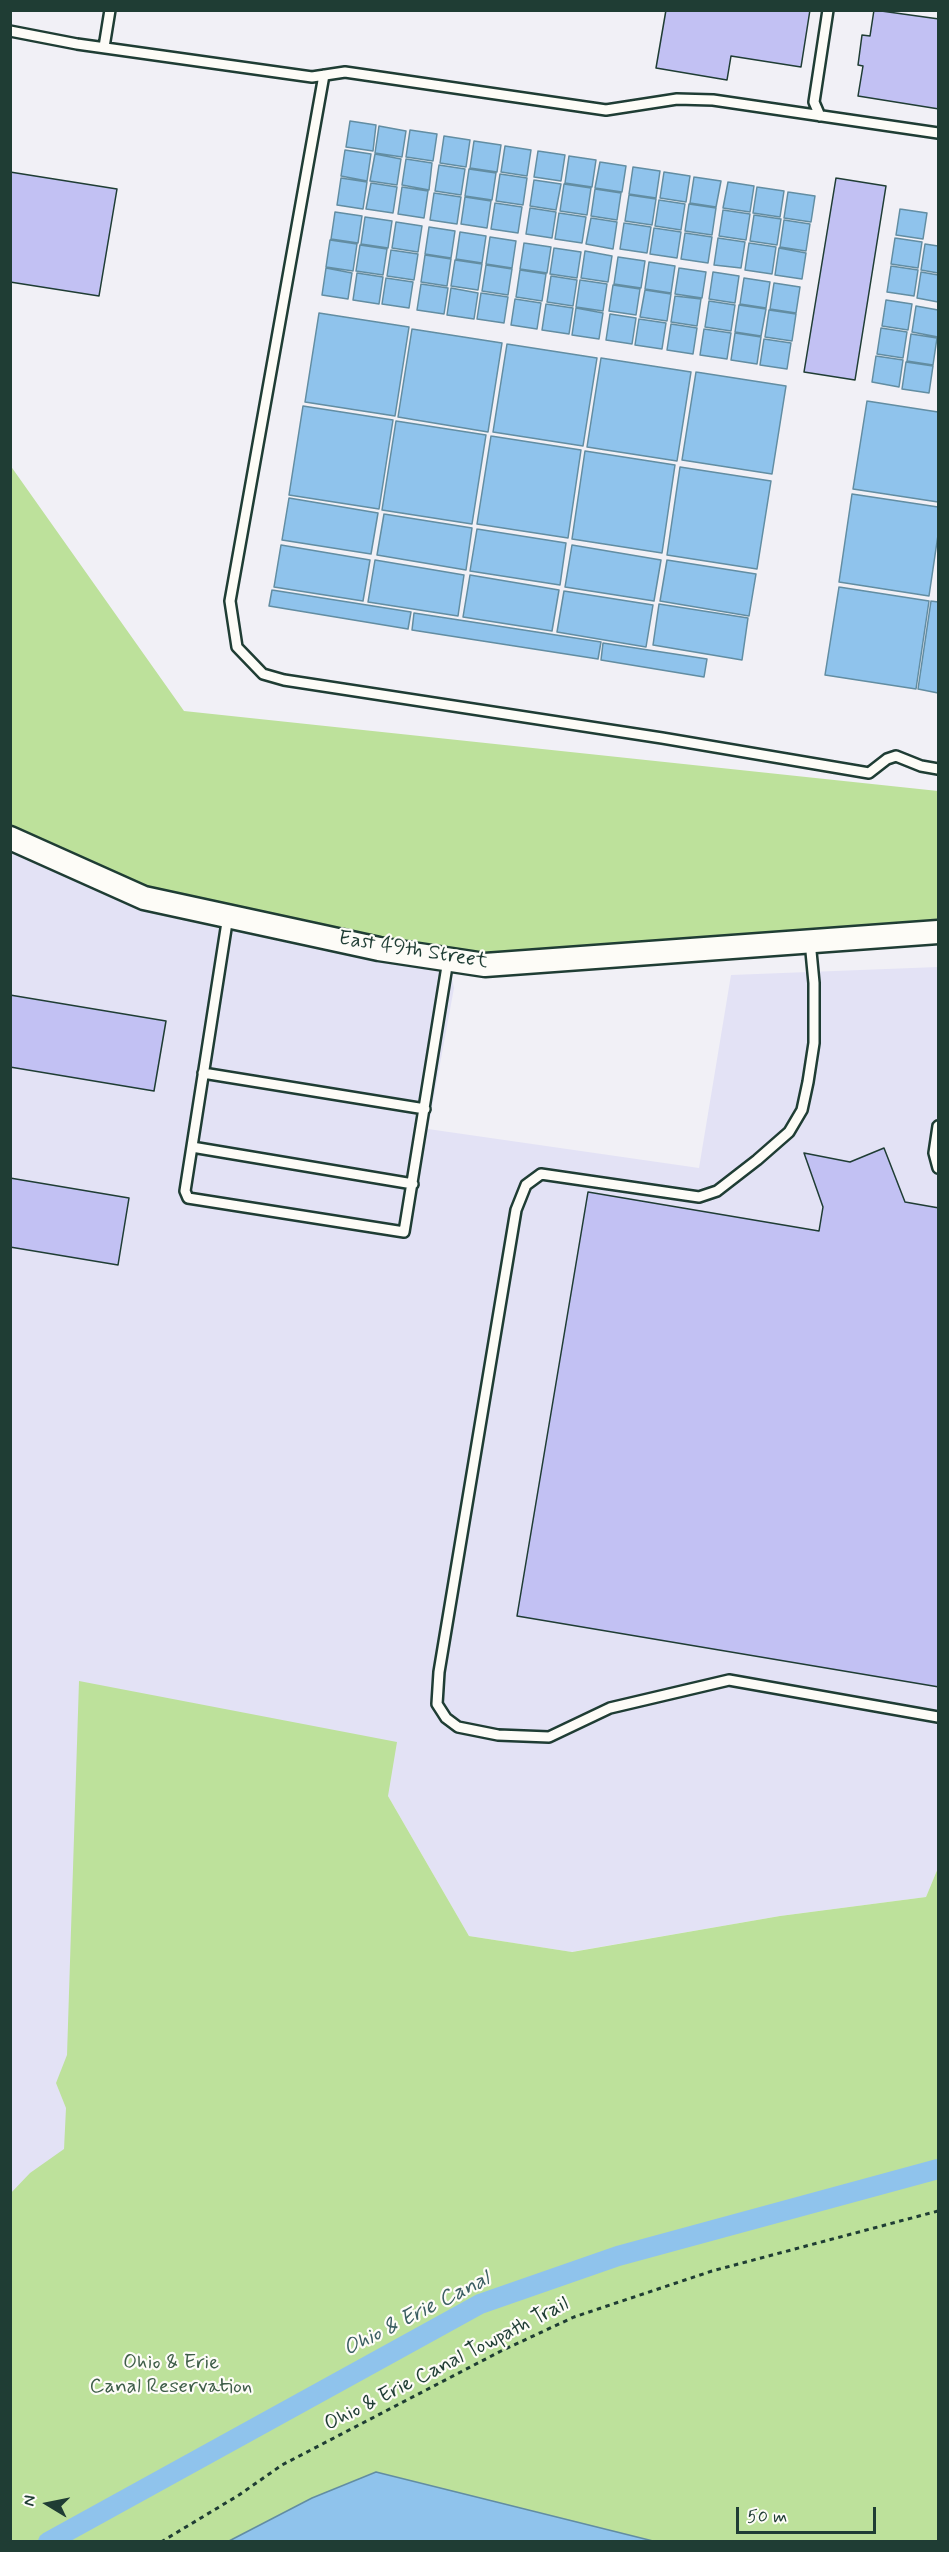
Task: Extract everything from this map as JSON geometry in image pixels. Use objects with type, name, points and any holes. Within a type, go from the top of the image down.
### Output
[{"type":"street","name":"East 49th Street","points":[[10,838],[144,898],[379,949],[484,965],[939,932]]},
{"type":"lane","points":[[104,47],[110,10]]},
{"type":"lane","points":[[820,116],[814,102],[828,10]]},
{"type":"lane","points":[[10,31],[312,77],[345,72],[606,110],[677,99],[713,100],[939,133]]},
{"type":"lane","points":[[324,75],[230,601],[237,647],[263,674],[284,680],[662,738],[869,773],[887,759],[896,756],[921,766],[939,769]]},
{"type":"lane","points":[[228,916],[192,1147],[186,1194],[188,1198],[402,1233],[406,1229],[448,959]]},
{"type":"lane","points":[[810,941],[814,983],[814,1043],[802,1110],[789,1132],[757,1160],[717,1191],[699,1197],[541,1174],[526,1185],[516,1210],[439,1672],[437,1704],[446,1718],[458,1727],[498,1735],[549,1737],[610,1708],[729,1680],[939,1717]]},
{"type":"lane","points":[[203,1073],[425,1109]]},
{"type":"lane","points":[[939,1126],[934,1153],[939,1168]]},
{"type":"lane","points":[[192,1147],[413,1184]]},
{"type":"path","name":"Ohio & Erie Canal Towpath Trail","points":[[161,2541],[282,2466],[493,2355],[574,2317],[712,2271],[939,2211]]},
{"type":"shaded area","points":[[11,838],[448,959],[454,988],[428,1129],[699,1168],[731,975],[938,967],[938,1868],[926,1897],[780,1916],[571,1952],[469,1936],[388,1796],[68,2115],[64,2150],[11,2194]]},
{"type":"green space","points":[[10,465],[184,711],[938,791],[938,932],[485,965],[228,916],[11,838]]},
{"type":"green space","name":"Ohio & Erie Canal Reservation","points":[[79,1681],[397,1742],[388,1796],[469,1936],[572,1952],[780,1916],[926,1897],[938,1868],[938,2541],[653,2541],[376,2472],[312,2498],[229,2541],[11,2541],[10,2194],[30,2173],[64,2149],[66,2108],[56,2083],[67,2055]]},
{"type":"water","points":[[350,121],[376,125],[373,151],[346,147]]},
{"type":"water","points":[[379,126],[406,131],[402,157],[375,153]]},
{"type":"water","points":[[410,130],[437,134],[433,161],[406,157]]},
{"type":"water","points":[[444,136],[470,140],[466,167],[440,163]]},
{"type":"water","points":[[474,141],[501,145],[497,172],[470,168]]},
{"type":"water","points":[[505,146],[531,150],[527,176],[501,172]]},
{"type":"water","points":[[345,150],[371,154],[367,181],[341,176]]},
{"type":"water","points":[[538,151],[565,155],[561,181],[534,177]]},
{"type":"water","points":[[375,154],[401,159],[397,185],[370,181]]},
{"type":"water","points":[[569,156],[596,160],[592,187],[565,183]]},
{"type":"water","points":[[406,159],[432,163],[429,190],[402,185]]},
{"type":"water","points":[[600,162],[626,166],[622,192],[595,188]]},
{"type":"water","points":[[439,165],[465,169],[461,195],[435,191]]},
{"type":"water","points":[[633,167],[660,171],[656,198],[629,194]]},
{"type":"water","points":[[469,169],[496,173],[492,200],[465,196]]},
{"type":"water","points":[[664,172],[690,176],[686,202],[660,198]]},
{"type":"water","points":[[500,174],[527,178],[523,205],[496,201]]},
{"type":"water","points":[[694,177],[721,181],[716,207],[690,203]]},
{"type":"water","points":[[341,178],[367,182],[363,209],[337,205]]},
{"type":"water","points":[[534,180],[561,184],[556,210],[530,206]]},
{"type":"water","points":[[728,182],[754,186],[750,212],[723,208]]},
{"type":"water","points":[[371,183],[397,187],[393,213],[366,209]]},
{"type":"water","points":[[564,184],[591,188],[587,215],[560,211]]},
{"type":"water","points":[[402,187],[428,191],[424,218],[398,214]]},
{"type":"water","points":[[757,187],[784,191],[780,217],[753,213]]},
{"type":"water","points":[[595,189],[621,193],[617,220],[591,216]]},
{"type":"water","points":[[788,192],[815,196],[811,222],[784,218]]},
{"type":"water","points":[[434,193],[461,197],[457,224],[430,220]]},
{"type":"water","points":[[629,195],[656,199],[652,225],[625,221]]},
{"type":"water","points":[[465,197],[491,201],[487,228],[461,224]]},
{"type":"water","points":[[659,200],[685,204],[681,230],[655,226]]},
{"type":"water","points":[[495,203],[522,207],[518,233],[491,229]]},
{"type":"water","points":[[689,204],[716,208],[712,235],[685,231]]},
{"type":"water","points":[[530,208],[556,212],[552,238],[526,234]]},
{"type":"water","points":[[900,209],[927,213],[923,239],[896,235]]},
{"type":"water","points":[[723,210],[750,214],[746,240],[719,236]]},
{"type":"water","points":[[335,212],[362,216],[358,243],[331,239]]},
{"type":"water","points":[[559,213],[586,217],[582,243],[555,239]]},
{"type":"water","points":[[754,215],[781,219],[777,245],[750,241]]},
{"type":"water","points":[[365,217],[392,221],[388,248],[361,244]]},
{"type":"water","points":[[591,218],[617,222],[613,249],[586,244]]},
{"type":"water","points":[[784,220],[810,224],[806,251],[780,247]]},
{"type":"water","points":[[396,222],[422,226],[418,252],[392,248]]},
{"type":"water","points":[[624,223],[651,227],[647,253],[620,249]]},
{"type":"water","points":[[429,227],[455,231],[451,258],[425,254]]},
{"type":"water","points":[[654,228],[681,232],[677,258],[650,254]]},
{"type":"water","points":[[460,232],[486,236],[482,263],[456,259]]},
{"type":"water","points":[[685,233],[712,237],[708,263],[681,259]]},
{"type":"water","points":[[490,237],[516,241],[512,268],[486,264]]},
{"type":"water","points":[[718,238],[745,242],[741,268],[714,265]]},
{"type":"water","points":[[895,238],[922,242],[918,268],[891,264]]},
{"type":"water","points":[[330,240],[357,244],[353,271],[326,267]]},
{"type":"water","points":[[524,243],[551,247],[547,273],[520,269]]},
{"type":"water","points":[[749,243],[776,247],[772,274],[745,270]]},
{"type":"water","points":[[925,244],[938,246],[938,273],[921,270]]},
{"type":"water","points":[[360,245],[387,249],[383,275],[356,271]]},
{"type":"water","points":[[554,248],[581,252],[577,278],[550,274]]},
{"type":"water","points":[[779,248],[806,253],[802,279],[775,275]]},
{"type":"water","points":[[391,250],[418,254],[414,280],[387,276]]},
{"type":"water","points":[[585,251],[612,256],[608,282],[581,278]]},
{"type":"water","points":[[425,255],[451,259],[447,286],[421,282]]},
{"type":"water","points":[[618,257],[645,261],[641,288],[614,284]]},
{"type":"water","points":[[455,260],[482,264],[478,290],[451,286]]},
{"type":"water","points":[[649,262],[675,266],[671,293],[645,289]]},
{"type":"water","points":[[486,265],[512,269],[508,295],[482,291]]},
{"type":"water","points":[[891,266],[918,270],[914,296],[887,292]]},
{"type":"water","points":[[326,268],[352,273],[348,299],[322,295]]},
{"type":"water","points":[[679,268],[706,272],[702,298],[675,294]]},
{"type":"water","points":[[520,270],[546,274],[542,301],[516,297]]},
{"type":"water","points":[[713,272],[739,276],[735,303],[709,299]]},
{"type":"water","points":[[921,272],[938,275],[938,302],[917,298]]},
{"type":"water","points":[[357,273],[383,277],[379,304],[353,300]]},
{"type":"water","points":[[551,276],[577,280],[573,306],[547,302]]},
{"type":"water","points":[[386,278],[413,282],[409,308],[382,304]]},
{"type":"water","points":[[744,278],[770,282],[766,308],[740,304]]},
{"type":"water","points":[[580,280],[607,284],[603,311],[576,307]]},
{"type":"water","points":[[774,283],[800,287],[796,313],[770,309]]},
{"type":"water","points":[[421,284],[448,288],[444,314],[417,310]]},
{"type":"water","points":[[613,285],[640,289],[636,315],[609,311]]},
{"type":"water","points":[[451,288],[478,293],[474,319],[447,315]]},
{"type":"water","points":[[645,290],[671,294],[667,321],[640,317]]},
{"type":"water","points":[[481,293],[508,297],[504,323],[477,319]]},
{"type":"water","points":[[675,296],[701,299],[697,326],[671,322]]},
{"type":"water","points":[[515,299],[541,303],[537,329],[511,325]]},
{"type":"water","points":[[886,300],[912,304],[908,330],[882,326]]},
{"type":"water","points":[[709,301],[735,305],[731,331],[705,327]]},
{"type":"water","points":[[546,304],[573,308],[569,334],[542,330]]},
{"type":"water","points":[[739,305],[766,309],[761,336],[735,332]]},
{"type":"water","points":[[916,306],[938,310],[938,337],[912,332]]},
{"type":"water","points":[[576,308],[603,313],[599,339],[572,335]]},
{"type":"water","points":[[769,310],[796,314],[792,341],[765,337]]},
{"type":"water","points":[[319,313],[409,327],[395,416],[305,402]]},
{"type":"water","points":[[610,314],[636,318],[632,344],[606,340]]},
{"type":"water","points":[[639,319],[666,323],[662,349],[635,345]]},
{"type":"water","points":[[671,324],[697,328],[693,354],[667,350]]},
{"type":"water","points":[[881,328],[907,332],[903,358],[877,354]]},
{"type":"water","points":[[412,329],[502,343],[488,432],[398,417]]},
{"type":"water","points":[[704,329],[731,333],[727,359],[700,355]]},
{"type":"water","points":[[735,333],[761,337],[757,364],[731,360]]},
{"type":"water","points":[[911,334],[937,338],[933,365],[907,361]]},
{"type":"water","points":[[764,339],[791,343],[787,369],[760,365]]},
{"type":"water","points":[[507,344],[597,358],[583,446],[493,432]]},
{"type":"water","points":[[876,356],[903,360],[899,387],[872,382]]},
{"type":"water","points":[[601,358],[691,372],[677,461],[587,447]]},
{"type":"water","points":[[906,362],[933,366],[929,393],[902,389]]},
{"type":"water","points":[[696,372],[786,386],[772,474],[682,460]]},
{"type":"water","points":[[867,401],[938,412],[938,502],[853,489]]},
{"type":"water","points":[[303,406],[393,420],[379,509],[289,495]]},
{"type":"water","points":[[396,421],[486,435],[472,524],[382,510]]},
{"type":"water","points":[[491,436],[581,450],[568,538],[477,524]]},
{"type":"water","points":[[585,451],[675,465],[662,553],[572,539]]},
{"type":"water","points":[[680,467],[771,481],[757,569],[667,555]]},
{"type":"water","points":[[852,494],[938,507],[938,535],[929,596],[839,582]]},
{"type":"water","points":[[289,498],[378,513],[371,554],[282,540]]},
{"type":"water","points":[[384,514],[472,528],[466,570],[377,555]]},
{"type":"water","points":[[477,529],[566,543],[560,585],[470,571]]},
{"type":"water","points":[[281,545],[370,560],[363,601],[274,587]]},
{"type":"water","points":[[572,545],[661,560],[654,601],[565,587]]},
{"type":"water","points":[[375,560],[464,575],[458,616],[368,602]]},
{"type":"water","points":[[667,560],[756,574],[749,616],[660,601]]},
{"type":"water","points":[[470,575],[559,590],[552,631],[463,617]]},
{"type":"water","points":[[839,587],[929,601],[916,689],[825,675]]},
{"type":"water","points":[[272,590],[411,612],[408,629],[269,606]]},
{"type":"water","points":[[564,591],[653,605],[646,647],[557,632]]},
{"type":"water","points":[[931,601],[938,602],[938,693],[918,689]]},
{"type":"water","points":[[659,604],[748,618],[742,660],[653,645]]},
{"type":"water","points":[[414,613],[601,642],[598,659],[412,630]]},
{"type":"water","points":[[603,643],[707,659],[704,677],[601,660]]},
{"type":"water","points":[[376,2472],[653,2541],[229,2541],[312,2498]]},
{"type":"building","points":[[666,10],[810,10],[801,67],[731,56],[727,80],[656,68]]},
{"type":"building","points":[[874,10],[939,19],[939,109],[858,96],[863,66],[858,65],[862,35],[870,36]]},
{"type":"building","points":[[10,172],[117,189],[99,296],[10,282]]},
{"type":"building","points":[[836,178],[886,186],[855,380],[804,372]]},
{"type":"building","points":[[10,995],[166,1021],[154,1091],[10,1067]]},
{"type":"building","points":[[884,1148],[905,1202],[939,1208],[939,1687],[517,1616],[588,1192],[819,1231],[823,1207],[804,1153],[850,1162]]},
{"type":"building","points":[[10,1178],[129,1198],[118,1265],[10,1247]]},
{"type":"waterway","name":"Ohio & Erie Canal","points":[[48,2542],[480,2304],[618,2256],[938,2169]]}]
